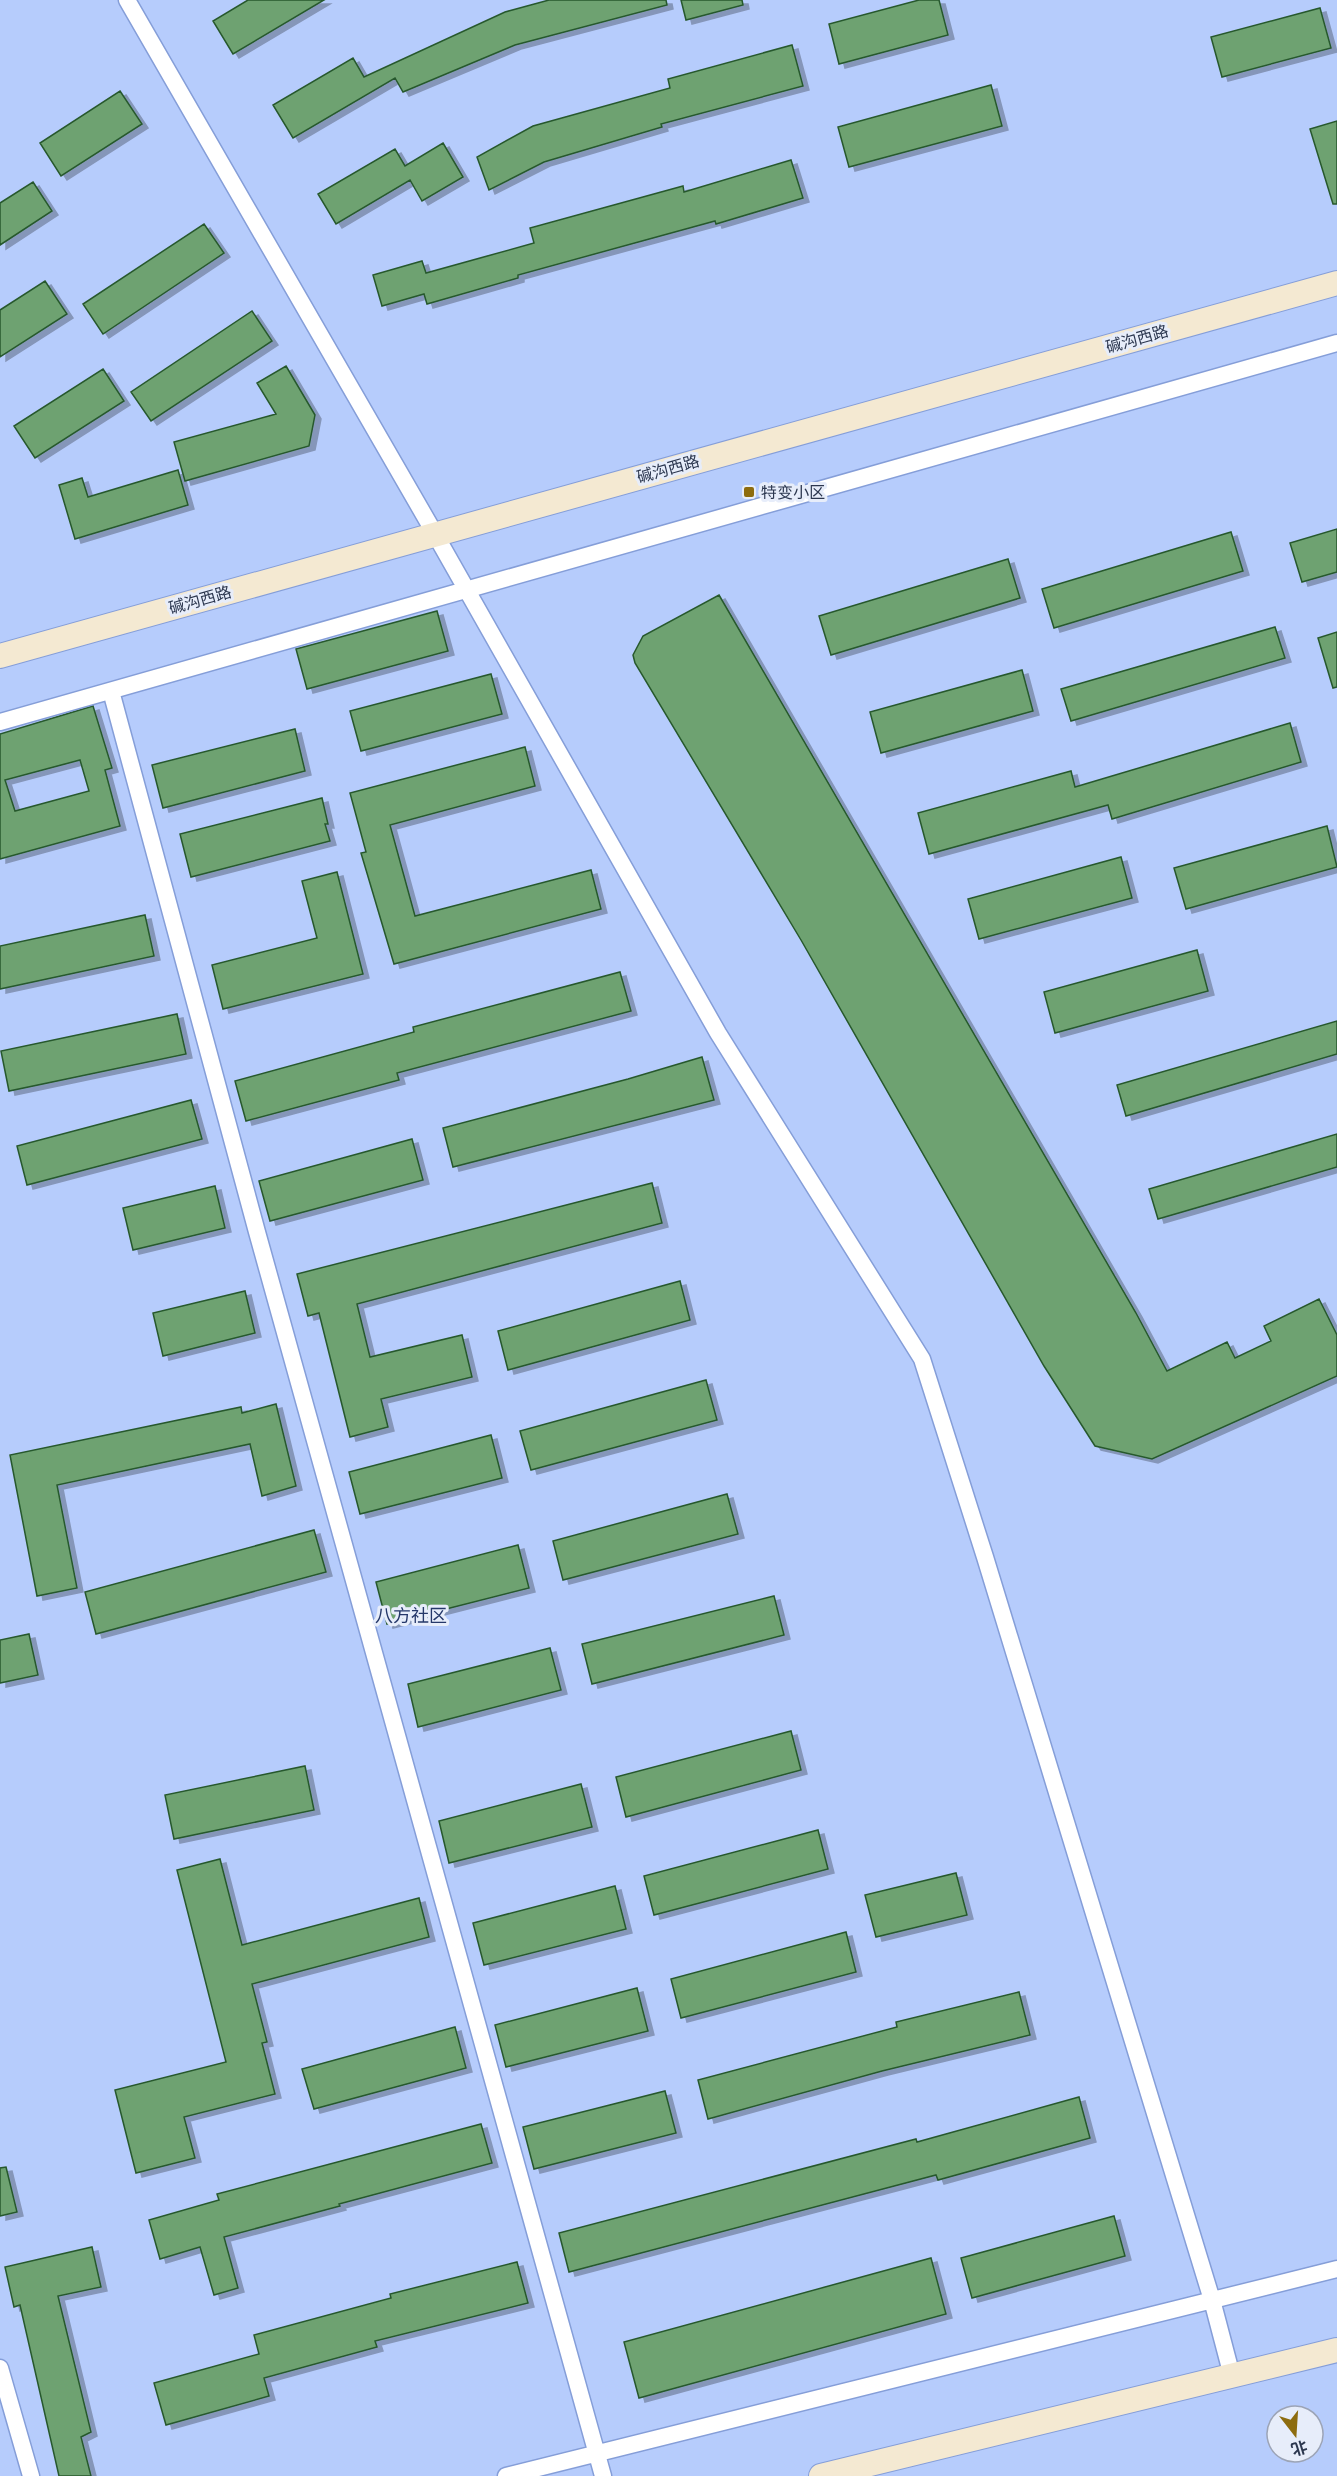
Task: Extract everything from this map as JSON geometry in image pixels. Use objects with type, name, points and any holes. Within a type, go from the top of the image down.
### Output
[{"type":"street","points":[[128,0],[718,1033],[922,1359],[985,1557],[1212,2300],[1232,2376]]},
{"type":"street","name":"碱沟西路","points":[[0,656],[1337,283]]},
{"type":"street","points":[[0,722],[1337,343]]},
{"type":"street","points":[[111,691],[257,1232],[603,2476]]},
{"type":"street","points":[[506,2476],[1337,2269]]},
{"type":"street","points":[[821,2476],[1337,2350]]},
{"type":"street","points":[[0,2368],[31,2476]]},
{"type":"building","points":[[248,0],[324,0],[233,54],[213,21]]},
{"type":"building","points":[[549,0],[666,0],[667,5],[515,45],[403,92],[395,78],[293,138],[273,105],[353,58],[364,77],[505,12]]},
{"type":"building","points":[[681,0],[742,0],[743,5],[686,20]]},
{"type":"building","points":[[919,0],[939,0],[948,35],[839,64],[829,24]]},
{"type":"building","points":[[1320,8],[1331,48],[1222,77],[1211,37]]},
{"type":"building","points":[[792,45],[803,86],[661,124],[662,127],[544,162],[489,190],[477,157],[533,126],[670,88],[668,79]]},
{"type":"building","points":[[991,85],[1002,126],[849,167],[838,127]]},
{"type":"building","points":[[120,91],[142,124],[61,176],[40,143]]},
{"type":"building","points":[[1337,121],[1337,204],[1333,204],[1310,129]]},
{"type":"building","points":[[443,143],[463,177],[422,201],[410,180],[336,224],[318,194],[395,149],[405,166]]},
{"type":"building","points":[[791,160],[803,198],[716,224],[715,221],[518,275],[518,278],[427,304],[424,294],[382,306],[373,275],[422,261],[426,273],[534,243],[530,228],[683,186],[684,192]]},
{"type":"building","points":[[33,182],[52,211],[0,245],[0,203]]},
{"type":"building","points":[[204,224],[224,253],[103,334],[83,304]]},
{"type":"building","points":[[45,281],[67,314],[0,357],[0,310]]},
{"type":"building","points":[[252,311],[272,341],[151,421],[131,392]]},
{"type":"building","points":[[286,366],[315,415],[309,446],[185,481],[174,442],[276,414],[257,383]]},
{"type":"building","points":[[103,369],[124,401],[35,458],[14,426]]},
{"type":"building","points":[[178,470],[188,505],[75,539],[59,485],[82,478],[88,497]]},
{"type":"building","points":[[1337,529],[1337,572],[1302,582],[1290,543]]},
{"type":"building","points":[[1231,532],[1243,571],[1054,628],[1042,589]]},
{"type":"building","points":[[1008,559],[1020,598],[831,655],[819,616]]},
{"type":"building","points":[[719,595],[1136,1313],[1167,1371],[1227,1342],[1235,1358],[1271,1341],[1264,1326],[1319,1299],[1337,1335],[1337,1376],[1152,1459],[1095,1446],[1044,1366],[801,940],[635,663],[633,655],[643,636]]},
{"type":"building","points":[[437,611],[448,651],[307,689],[296,649]]},
{"type":"building","points":[[1275,627],[1285,658],[1071,721],[1061,689]]},
{"type":"building","points":[[1337,632],[1337,687],[1333,688],[1318,638]]},
{"type":"building","points":[[1022,670],[1033,711],[881,753],[870,712]]},
{"type":"building","points":[[491,674],[502,714],[361,751],[350,711]]},
{"type":"building","points":[[93,706],[112,768],[105,770],[120,826],[0,859],[0,734]],"holes":[[[80,760],[89,791],[15,811],[5,780]]]},
{"type":"building","points":[[1290,723],[1301,762],[1112,819],[1108,805],[929,854],[918,813],[1071,771],[1075,787]]},
{"type":"building","points":[[295,729],[305,771],[163,808],[152,765]]},
{"type":"building","points":[[525,747],[535,786],[390,825],[415,916],[591,870],[601,909],[394,964],[361,853],[366,852],[350,793]]},
{"type":"building","points":[[322,798],[328,824],[325,824],[330,841],[191,877],[180,834]]},
{"type":"building","points":[[1327,826],[1337,867],[1186,909],[1174,868]]},
{"type":"building","points":[[1121,857],[1132,898],[979,939],[968,899]]},
{"type":"building","points":[[337,872],[363,974],[223,1009],[212,965],[317,938],[302,881]]},
{"type":"building","points":[[145,915],[154,956],[0,989],[0,946]]},
{"type":"building","points":[[1197,950],[1208,991],[1055,1033],[1044,992]]},
{"type":"building","points":[[620,972],[631,1011],[397,1073],[399,1080],[246,1121],[235,1081],[414,1032],[413,1027]]},
{"type":"building","points":[[177,1014],[186,1054],[9,1091],[1,1051]]},
{"type":"building","points":[[1337,1021],[1337,1054],[1126,1116],[1117,1085]]},
{"type":"building","points":[[702,1057],[714,1100],[453,1167],[443,1128]]},
{"type":"building","points":[[191,1100],[202,1139],[27,1185],[17,1146]]},
{"type":"building","points":[[1337,1134],[1337,1167],[1158,1219],[1149,1189]]},
{"type":"building","points":[[412,1139],[423,1180],[270,1221],[259,1181]]},
{"type":"building","points":[[652,1183],[662,1223],[357,1304],[370,1357],[462,1335],[472,1377],[381,1399],[388,1427],[350,1437],[319,1313],[308,1316],[297,1274]]},
{"type":"building","points":[[215,1186],[225,1228],[133,1250],[123,1208]]},
{"type":"building","points":[[680,1281],[690,1320],[508,1370],[498,1331]]},
{"type":"building","points":[[245,1291],[255,1333],[163,1356],[153,1313]]},
{"type":"building","points":[[706,1380],[717,1420],[531,1470],[520,1431]]},
{"type":"building","points":[[276,1404],[296,1486],[262,1496],[250,1444],[57,1485],[77,1588],[37,1596],[10,1455],[241,1407],[242,1413]]},
{"type":"building","points":[[491,1435],[502,1478],[360,1514],[349,1472]]},
{"type":"building","points":[[727,1494],[738,1534],[563,1580],[553,1541]]},
{"type":"building","points":[[314,1530],[326,1572],[96,1634],[85,1592]]},
{"type":"building","points":[[518,1545],[529,1588],[387,1624],[376,1582]]},
{"type":"building","points":[[774,1596],[784,1635],[592,1684],[582,1644]]},
{"type":"building","points":[[29,1634],[38,1675],[0,1683],[0,1640]]},
{"type":"building","points":[[550,1648],[561,1690],[418,1727],[408,1684]]},
{"type":"building","points":[[791,1731],[801,1770],[626,1817],[616,1777]]},
{"type":"building","points":[[305,1766],[314,1810],[174,1839],[165,1795]]},
{"type":"building","points":[[581,1784],[592,1827],[449,1863],[439,1821]]},
{"type":"building","points":[[818,1830],[828,1869],[654,1915],[644,1876]]},
{"type":"building","points":[[220,1859],[242,1945],[419,1898],[429,1937],[252,1984],[267,2042],[262,2043],[275,2094],[184,2117],[195,2158],[136,2173],[115,2090],[226,2062],[177,1870]]},
{"type":"building","points":[[956,1873],[967,1915],[876,1937],[865,1895]]},
{"type":"building","points":[[615,1886],[626,1929],[484,1965],[473,1923]]},
{"type":"building","points":[[846,1932],[856,1972],[681,2018],[671,1979]]},
{"type":"building","points":[[637,1988],[648,2031],[506,2067],[495,2025]]},
{"type":"building","points":[[1019,1992],[1030,2035],[882,2071],[708,2119],[698,2080],[897,2027],[896,2022]]},
{"type":"building","points":[[455,2027],[466,2068],[314,2109],[302,2069]]},
{"type":"building","points":[[665,2091],[676,2133],[534,2169],[523,2127]]},
{"type":"building","points":[[1079,2097],[1090,2138],[938,2180],[936,2175],[569,2272],[559,2233],[916,2139],[917,2142]]},
{"type":"building","points":[[481,2124],[492,2163],[224,2237],[238,2288],[214,2295],[200,2247],[160,2259],[149,2220],[219,2200],[217,2194]]},
{"type":"building","points":[[6,2167],[17,2212],[0,2216],[0,2168]]},
{"type":"building","points":[[1114,2216],[1125,2256],[972,2298],[961,2258]]},
{"type":"building","points":[[92,2247],[101,2287],[58,2296],[91,2432],[81,2437],[91,2476],[59,2476],[20,2305],[14,2307],[5,2267]]},
{"type":"building","points":[[931,2258],[946,2314],[639,2398],[624,2342]]},
{"type":"building","points":[[517,2262],[528,2303],[375,2341],[377,2347],[264,2378],[269,2396],[166,2425],[154,2383],[259,2354],[254,2335],[391,2298],[390,2294]]},
{"type":"place","name":"特变小区","points":[[749,492]]},
{"type":"district","name":"八方社区","points":[[411,1616]]}]
